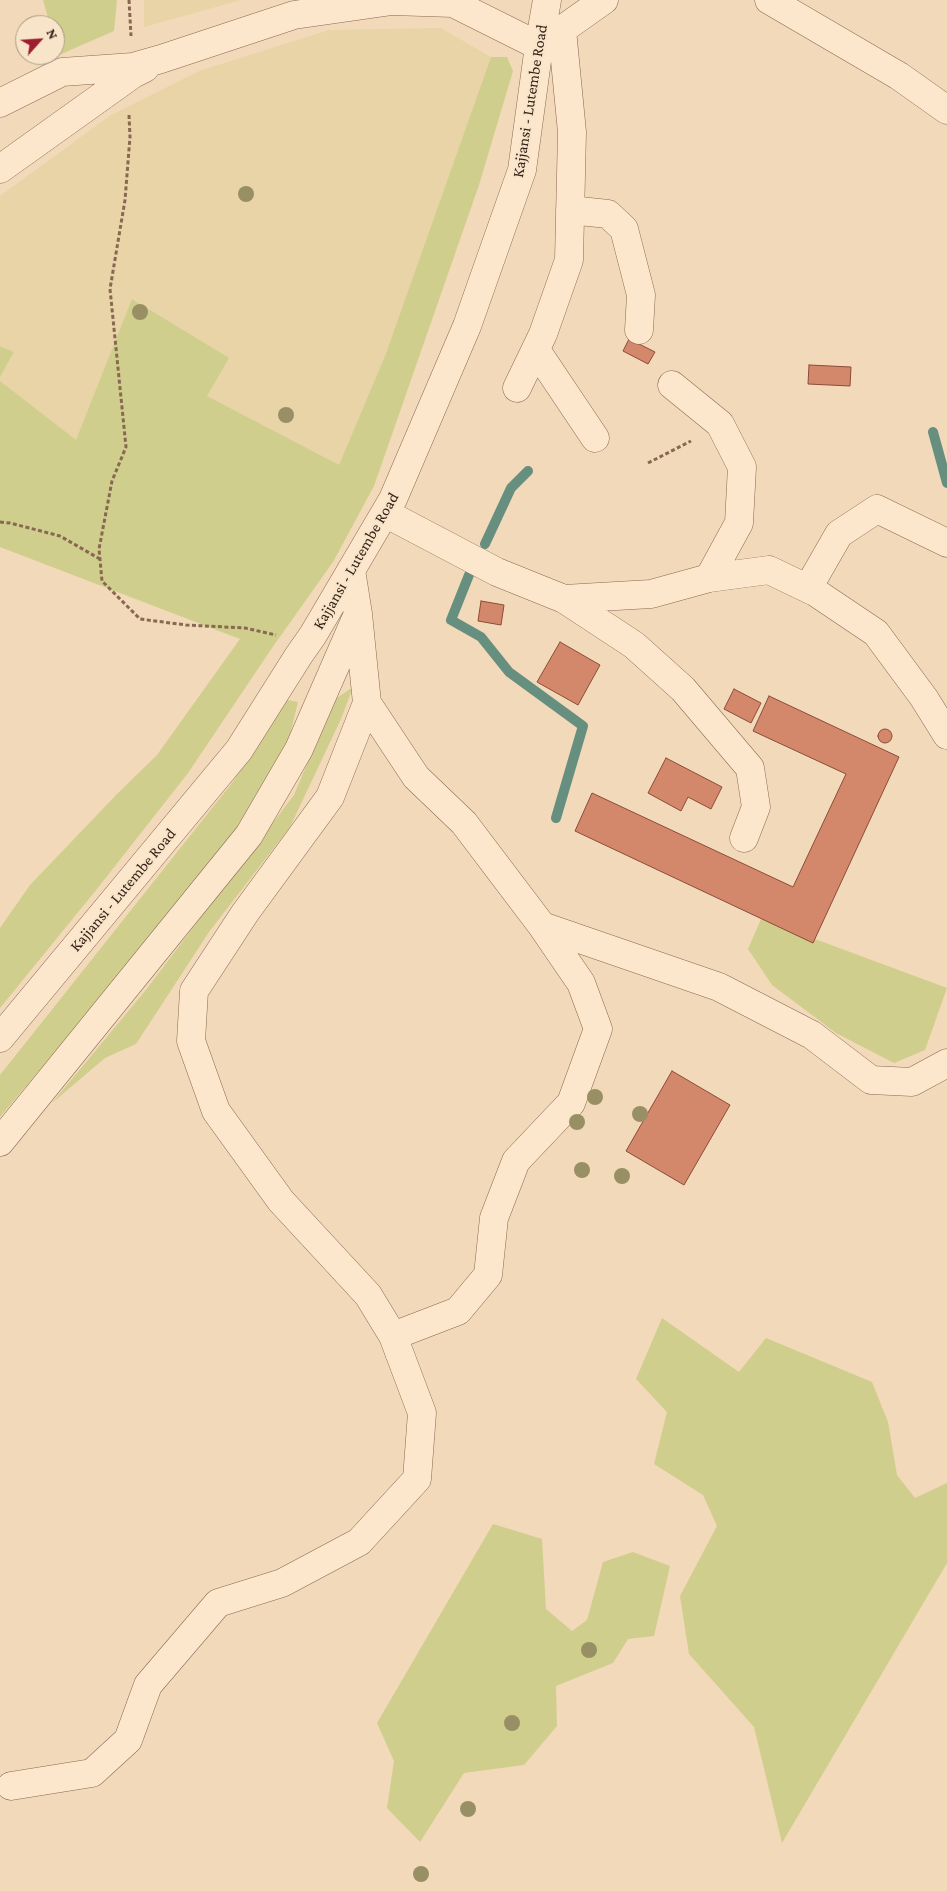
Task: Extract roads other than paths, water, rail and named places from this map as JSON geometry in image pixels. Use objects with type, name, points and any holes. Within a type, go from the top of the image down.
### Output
[{"type":"street","name":"Kajjansi - Lutembe Road","points":[[0,1038],[239,750],[298,655],[313,635],[393,499],[467,326],[522,170],[547,0]]},
{"type":"street","points":[[769,0],[899,76],[947,110]]},
{"type":"street","points":[[0,169],[133,71],[162,59],[294,15],[392,1],[452,3],[539,46],[602,1]]},
{"type":"street","points":[[517,388],[543,334],[569,260],[572,132],[562,30]]},
{"type":"street","points":[[0,103],[62,72],[133,71]]},
{"type":"street","points":[[570,210],[608,214],[624,229],[641,295],[639,330]]},
{"type":"street","points":[[536,350],[594,438]]},
{"type":"street","points":[[672,385],[720,424],[742,467],[740,523],[709,578]]},
{"type":"street","points":[[808,588],[839,534],[877,509],[947,543]]},
{"type":"street","points":[[385,514],[497,572],[564,599],[634,646],[683,689],[750,768],[756,808],[744,838]]},
{"type":"street","points":[[11,1786],[92,1773],[128,1740],[148,1685],[218,1604],[282,1584],[359,1542],[417,1479],[422,1413],[393,1336],[368,1295],[281,1201],[216,1111],[191,1041],[194,991],[245,913],[330,797],[366,703],[358,614],[351,570]]},
{"type":"street","points":[[564,599],[651,594],[709,578],[769,570],[808,588],[876,633],[924,698],[947,735]]},
{"type":"street","points":[[0,1142],[249,835],[299,749],[358,614]]},
{"type":"street","points":[[366,703],[416,777],[464,823],[542,926],[581,983],[598,1029],[571,1103],[516,1161],[494,1218],[488,1275],[458,1311],[393,1336]]},
{"type":"street","points":[[542,926],[720,988],[812,1035],[871,1080],[912,1082],[947,1063]]},
{"type":"waterway","points":[[933,432],[947,483]]},
{"type":"waterway","points":[[485,544],[511,488],[528,471]]},
{"type":"waterway","points":[[469,575],[451,620],[481,637],[509,672],[583,726],[556,818]]}]
